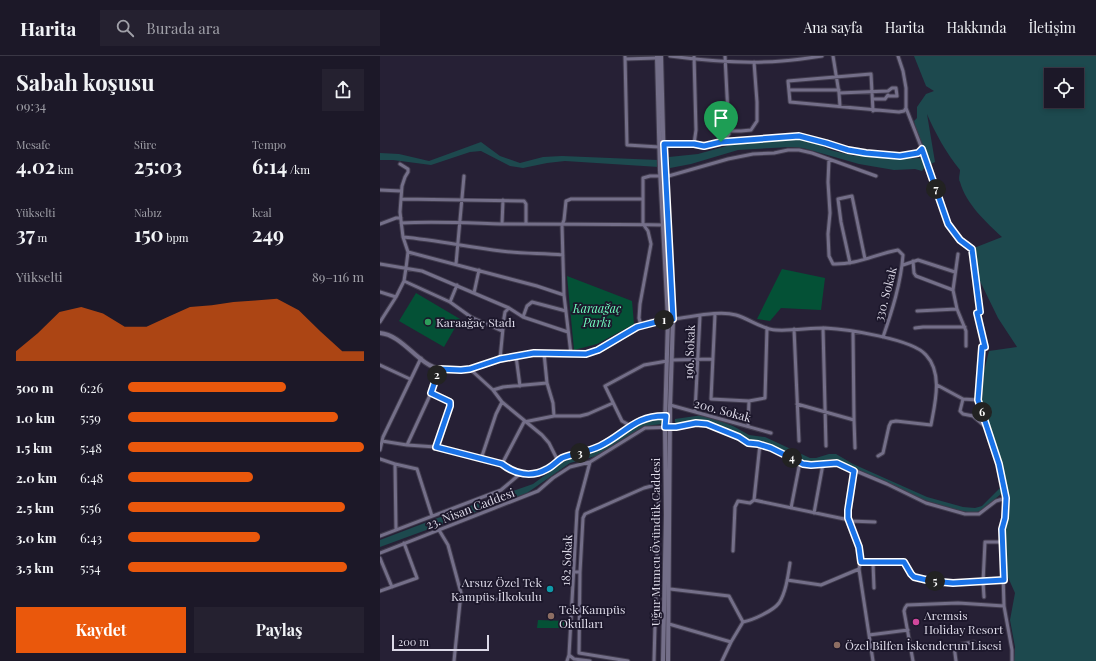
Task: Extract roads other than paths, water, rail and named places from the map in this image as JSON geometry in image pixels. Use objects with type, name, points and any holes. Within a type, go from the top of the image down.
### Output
[{"type":"street","points":[[670,56],[726,62],[781,61],[822,56]]},
{"type":"street","points":[[721,142],[729,134],[725,56]]},
{"type":"street","points":[[833,56],[840,106]]},
{"type":"street","points":[[898,56],[904,77],[906,108],[948,224],[960,240],[972,249],[980,312],[977,313],[985,347],[982,347],[978,400],[999,464],[1006,498],[1002,542],[1004,606],[1012,650],[1012,661]]},
{"type":"street","points":[[658,57],[625,57],[627,145],[659,147]]},
{"type":"street","points":[[658,57],[664,144],[662,156],[663,225],[671,319]]},
{"type":"street","points":[[658,57],[659,147],[662,156]]},
{"type":"street","points":[[694,58],[696,130],[694,144]]},
{"type":"street","points":[[729,131],[751,130],[756,121],[757,95],[754,62]]},
{"type":"street","points":[[873,111],[871,74],[788,81],[790,102],[840,106],[873,111],[899,112],[904,111],[906,108]]},
{"type":"street","points":[[789,90],[839,92],[888,91],[892,88],[896,88],[897,96],[888,96],[885,99],[873,99]]},
{"type":"street","points":[[888,91],[888,96]]},
{"type":"street","points":[[664,144],[694,144],[704,146],[721,142],[799,136],[848,150],[866,153],[900,156],[918,153],[922,149]]},
{"type":"street","points":[[641,325],[639,318],[640,304],[651,244],[648,231],[643,224],[643,178],[650,176],[662,177],[728,159],[788,150],[799,150],[812,153],[876,176]]},
{"type":"street","points":[[829,159],[829,256],[833,264],[850,263],[866,259],[852,196],[838,199],[841,222],[850,263]]},
{"type":"street","points":[[380,322],[382,316],[396,297],[404,281],[406,268],[408,252],[403,237],[401,223],[401,191],[408,169],[400,164]]},
{"type":"street","points":[[456,264],[464,176]]},
{"type":"street","points":[[662,177],[671,319],[668,426]]},
{"type":"street","points":[[380,190],[401,191]]},
{"type":"street","points":[[402,199],[503,200],[525,202],[526,223]]},
{"type":"street","points":[[571,354],[564,295],[562,225],[565,216],[566,201],[643,199]]},
{"type":"street","points":[[502,224],[503,200]]},
{"type":"street","points":[[380,224],[396,218],[401,218]]},
{"type":"street","points":[[401,223],[428,221],[502,224],[526,223],[562,225],[603,223],[663,225]]},
{"type":"street","points":[[403,237],[525,254],[563,254]]},
{"type":"street","name":"330. Sokak","points":[[866,259],[898,250],[904,255],[893,306],[883,337]]},
{"type":"street","points":[[408,252],[479,270],[564,295]]},
{"type":"street","points":[[958,254],[953,290],[957,309],[965,327],[966,346]]},
{"type":"street","points":[[903,265],[918,260],[956,272]]},
{"type":"street","points":[[913,261],[914,273],[916,276],[953,290]]},
{"type":"street","points":[[380,264],[422,271],[510,308],[523,316],[568,332]]},
{"type":"street","points":[[474,292],[479,270]]},
{"type":"street","points":[[404,281],[450,302],[471,316],[502,331]]},
{"type":"street","points":[[450,302],[457,285]]},
{"type":"street","points":[[380,292],[396,297]]},
{"type":"street","points":[[523,316],[527,306],[532,302],[566,311]]},
{"type":"street","points":[[500,359],[505,312],[510,308]]},
{"type":"street","points":[[917,311],[957,309]]},
{"type":"street","points":[[380,333],[398,340],[420,358],[439,369],[461,370],[470,369],[500,359],[534,353],[586,354],[598,350],[641,325],[671,319],[715,314],[736,315],[775,330],[823,328],[883,337],[916,347],[922,351],[929,358],[938,385],[931,425],[896,421],[891,422],[888,426],[883,453],[878,456]]},
{"type":"street","name":"200. Sokak","points":[[715,314],[711,399],[749,401]]},
{"type":"street","name":"196. Sokak","points":[[695,412],[699,360],[700,316]]},
{"type":"street","points":[[916,328],[965,327]]},
{"type":"street","points":[[748,426],[749,401],[765,398],[767,328]]},
{"type":"street","points":[[823,328],[826,446]]},
{"type":"street","points":[[794,329],[799,441]]},
{"type":"street","points":[[853,332],[854,420],[856,448]]},
{"type":"street","points":[[544,354],[554,416]]},
{"type":"street","points":[[516,356],[520,386]]},
{"type":"street","points":[[380,450],[382,437],[420,358]]},
{"type":"street","points":[[631,426],[622,421],[605,386],[644,365],[670,361],[713,358]]},
{"type":"street","points":[[668,417],[670,405],[670,361]]},
{"type":"street","points":[[380,365],[410,379]]},
{"type":"street","points":[[407,445],[431,393],[439,369]]},
{"type":"street","points":[[470,369],[493,390],[502,402],[524,422],[542,435],[549,443],[558,461]]},
{"type":"street","points":[[493,390],[503,387],[548,383]]},
{"type":"street","points":[[938,385],[963,399],[978,400]]},
{"type":"street","points":[[431,393],[450,402],[436,447]]},
{"type":"street","points":[[963,399],[960,411],[963,414],[973,416],[988,428]]},
{"type":"street","points":[[481,459],[502,402]]},
{"type":"street","points":[[524,422],[554,416],[580,416],[613,403]]},
{"type":"street","points":[[797,404],[854,420]]},
{"type":"street","name":"200. Sokak","points":[[670,405],[771,433]]},
{"type":"street","points":[[382,437],[407,445],[436,447],[502,464],[508,469],[520,474],[539,473],[548,469],[562,458],[601,446],[643,419],[668,417]]},
{"type":"street","points":[[502,464],[524,422]]},
{"type":"street","name":"23. Nisan Caddesi","points":[[380,553],[526,497],[538,491],[553,478],[570,467],[590,462],[645,428],[696,423],[707,424],[739,437],[748,443],[760,444],[771,448],[800,462],[811,465],[837,463],[887,484],[926,504],[965,514],[979,514],[996,501],[1006,498]]},
{"type":"street","name":"Uğur Mumcu Övündük Caddesi","points":[[668,426],[670,589],[668,661]]},
{"type":"street","name":"Uğur Mumcu Övündük Caddesi","points":[[664,661],[668,426]]},
{"type":"street","points":[[754,500],[760,444]]},
{"type":"street","points":[[380,459],[417,470],[432,516]]},
{"type":"street","name":"182 Sokak","points":[[567,661],[569,656],[575,572],[577,512],[590,462]]},
{"type":"street","points":[[791,508],[800,462]]},
{"type":"street","points":[[394,464],[396,529]]},
{"type":"street","points":[[814,513],[823,464]]},
{"type":"street","points":[[854,471],[848,510],[849,520],[857,539],[861,562],[860,569],[873,661]]},
{"type":"street","points":[[380,536],[501,490],[520,474]]},
{"type":"street","points":[[628,661],[579,653],[580,572],[583,518],[585,514],[644,488],[659,484],[654,661]]},
{"type":"street","points":[[733,551],[736,507],[738,501],[750,503],[754,500],[849,520],[875,522]]},
{"type":"street","points":[[440,530],[448,546],[461,593],[454,661]]},
{"type":"street","points":[[984,597],[983,582],[985,542],[1002,542]]},
{"type":"street","points":[[380,591],[417,578],[404,543]]},
{"type":"street","points":[[380,558],[392,587]]},
{"type":"street","points":[[861,562],[904,562],[914,577],[931,581],[953,583],[1004,580]]},
{"type":"street","points":[[873,562],[874,588]]},
{"type":"street","points":[[722,661],[743,622],[751,620],[773,609],[779,603],[787,580],[790,563]]},
{"type":"street","points":[[787,580],[822,585],[860,569]]},
{"type":"street","points":[[575,572],[580,572]]},
{"type":"street","points":[[670,589],[729,596],[743,622]]},
{"type":"street","points":[[460,600],[533,599]]},
{"type":"street","points":[[912,661],[904,611],[904,608],[907,605],[958,603],[1004,606]]},
{"type":"street","points":[[669,624],[731,642]]},
{"type":"street","points":[[869,636],[908,630]]},
{"type":"street","points":[[931,649],[974,642]]},
{"type":"street","points":[[954,646],[956,661]]},
{"type":"street","points":[[569,656],[590,661]]},
{"type":"place","name":"Karaağaç Stadı","points":[[428,322]]},
{"type":"place","name":"Arsuz Özel Tek Kampüs İlkokulu","points":[[550,589]]},
{"type":"place","name":"Tek Kampüs Okulları","points":[[551,616]]},
{"type":"place","name":"Aremsis Holiday Resort","points":[[916,622]]},
{"type":"place","name":"Özel Bilfen İskenderun Lisesi","points":[[837,645]]},
{"type":"park label","name":"Karaağaç Parkı","points":[[597,315]]}]
